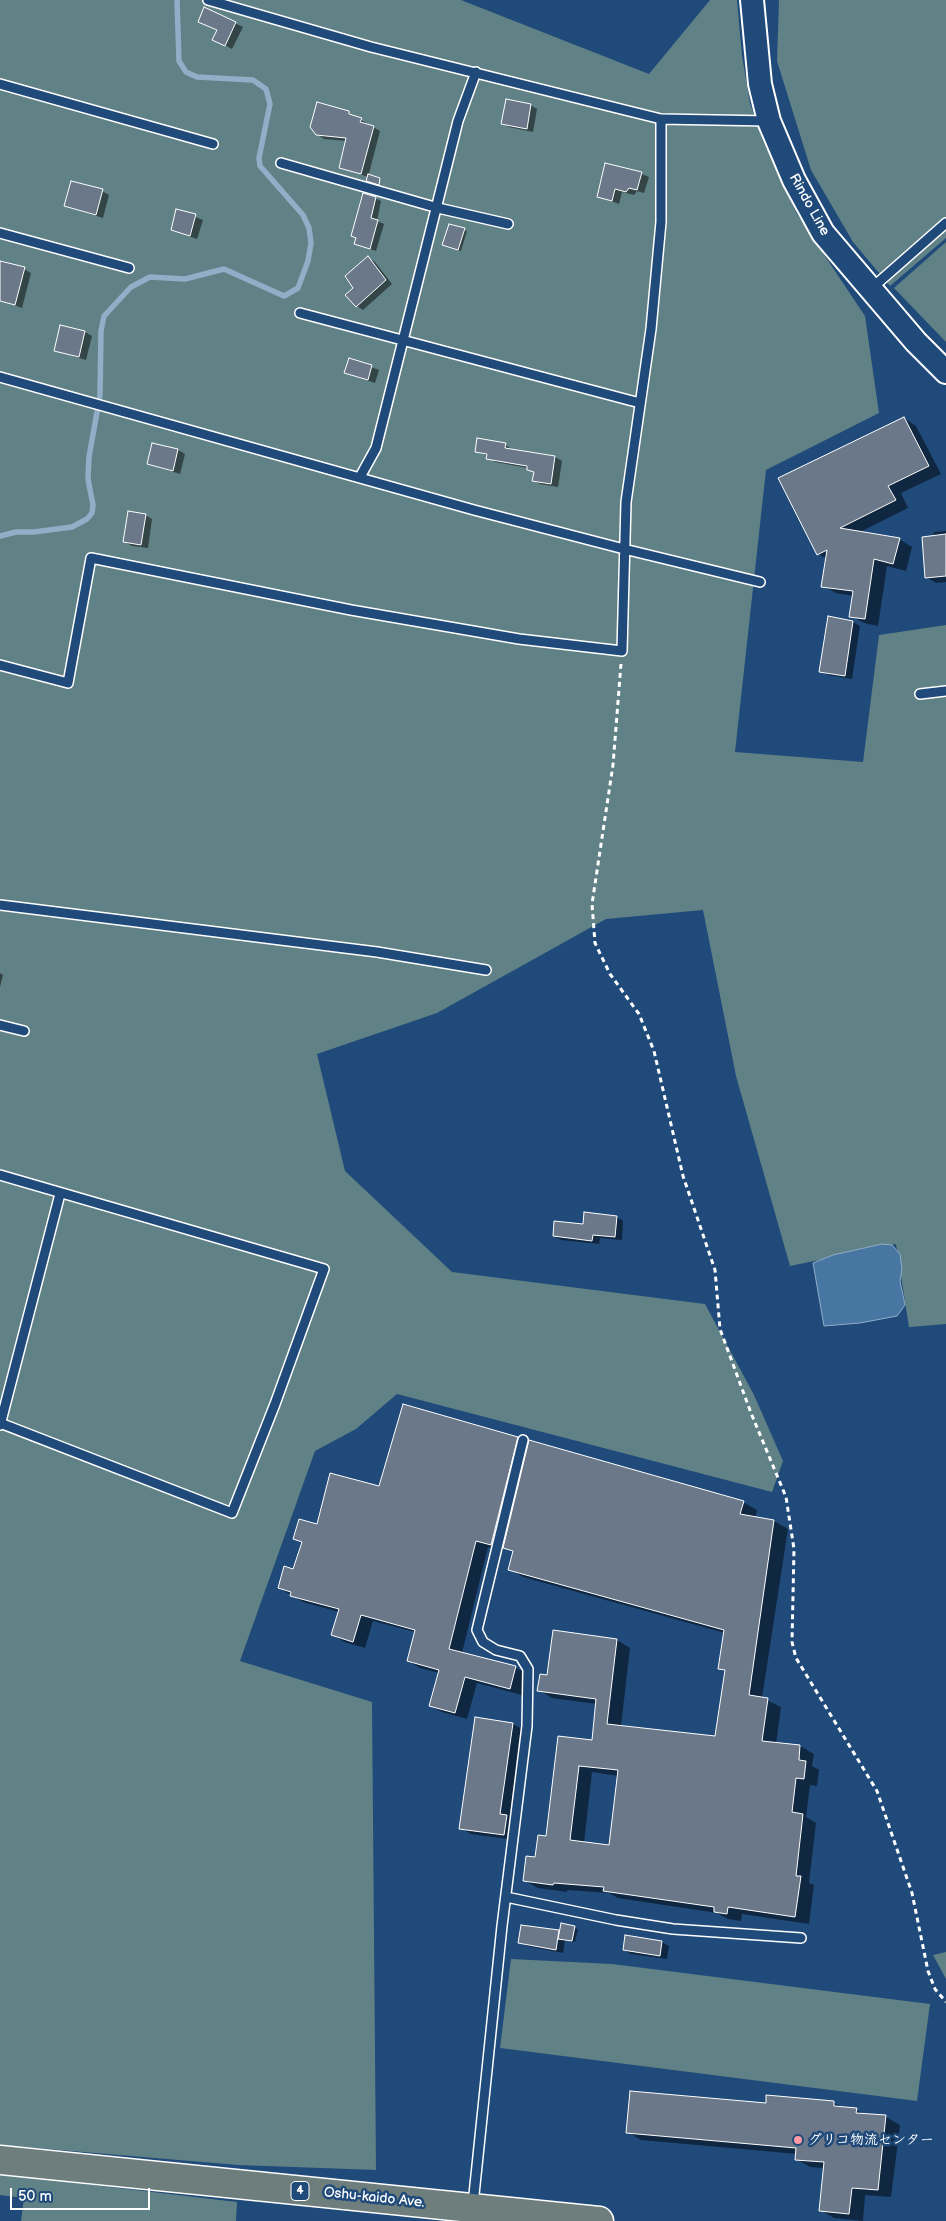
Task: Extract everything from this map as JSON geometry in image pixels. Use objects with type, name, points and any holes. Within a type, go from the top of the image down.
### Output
[{"type":"highway","name":"Oshu-kaido Ave.","points":[[0,2160],[599,2221]]},
{"type":"street","name":"Rindo Line","points":[[752,0],[760,84],[769,121],[794,180],[823,234],[916,342],[946,372]]},
{"type":"lane","points":[[208,0],[372,46],[661,119],[769,121]]},
{"type":"lane","points":[[360,477],[376,448],[438,208],[458,122],[476,72]]},
{"type":"lane","points":[[0,84],[213,144]]},
{"type":"lane","points":[[0,665],[68,683],[91,558],[351,610],[519,639],[622,651],[626,502],[651,329],[661,222],[661,119]]},
{"type":"lane","points":[[281,163],[438,208],[508,224]]},
{"type":"lane","points":[[870,290],[946,223]]},
{"type":"lane","points":[[0,233],[129,268]]},
{"type":"lane","points":[[300,313],[640,403]]},
{"type":"lane","points":[[0,377],[624,550],[760,582]]},
{"type":"lane","points":[[920,694],[946,691]]},
{"type":"lane","points":[[0,905],[282,940],[486,970]]},
{"type":"lane","points":[[0,1025],[24,1031]]},
{"type":"lane","points":[[0,1175],[60,1194],[324,1269],[275,1404],[232,1513],[0,1424],[60,1194]]},
{"type":"lane","points":[[473,2208],[506,1898],[527,1726],[528,1669],[520,1656],[496,1650],[483,1642],[477,1630],[523,1440]]},
{"type":"lane","points":[[506,1898],[616,1920],[673,1929],[801,1938]]},
{"type":"path","points":[[622,651],[613,765],[592,904],[595,943],[610,974],[638,1014],[654,1051],[683,1176],[715,1270],[720,1329],[751,1413],[786,1498],[794,1548],[792,1642],[796,1658],[877,1791],[912,1893],[928,1971],[935,1989],[946,2002]]},
{"type":"green space","points":[[0,0],[461,0],[649,74],[710,0],[737,0],[742,56],[750,103],[763,141],[797,214],[865,316],[879,413],[766,470],[735,752],[863,762],[879,635],[946,625],[946,1324],[909,1327],[896,1244],[790,1266],[736,1076],[703,910],[606,919],[437,1013],[317,1054],[345,1171],[452,1272],[705,1304],[754,1395],[783,1461],[772,1492],[397,1394],[356,1429],[315,1451],[240,1661],[372,1702],[376,2170],[238,2165],[0,2145]]},
{"type":"green space","points":[[779,0],[946,0],[946,238],[890,286],[853,242],[811,170],[777,61]]},
{"type":"green space","points":[[946,242],[946,342],[894,288]]},
{"type":"green space","points":[[946,1952],[946,1979],[933,1955]]},
{"type":"green space","points":[[511,1959],[612,1964],[930,2004],[917,2101],[500,2048]]},
{"type":"green space","points":[[0,2174],[237,2202],[236,2221],[21,2221],[24,2198],[0,2195]]},
{"type":"water","points":[[882,1244],[892,1245],[900,1254],[902,1269],[900,1281],[905,1305],[897,1316],[860,1323],[824,1326],[813,1263],[833,1255]]},
{"type":"building","points":[[204,7],[236,22],[225,46],[212,40],[217,30],[198,22]]},
{"type":"building","points":[[506,99],[531,104],[527,129],[501,124]]},
{"type":"building","points":[[317,102],[349,111],[349,114],[362,118],[360,122],[374,126],[361,174],[339,168],[346,138],[316,135],[310,127]]},
{"type":"building","points":[[605,163],[642,172],[637,190],[629,188],[626,192],[615,189],[612,201],[597,197]]},
{"type":"building","points":[[368,174],[380,178],[379,185],[366,181]]},
{"type":"building","points":[[71,181],[103,189],[96,215],[64,206]]},
{"type":"building","points":[[363,193],[376,197],[371,218],[378,220],[370,249],[354,244],[356,238],[351,236]]},
{"type":"building","points":[[176,209],[196,214],[190,236],[171,230]]},
{"type":"building","points":[[449,224],[465,228],[458,250],[442,245]]},
{"type":"building","points":[[368,256],[386,280],[356,307],[345,295],[353,288],[345,276]]},
{"type":"building","points":[[0,261],[25,267],[15,305],[0,301]]},
{"type":"building","points":[[60,325],[85,331],[79,357],[54,351]]},
{"type":"building","points":[[349,358],[372,365],[368,380],[344,373]]},
{"type":"building","points":[[904,417],[929,466],[888,486],[896,500],[840,528],[900,538],[893,564],[874,559],[865,619],[849,617],[853,591],[821,587],[827,550],[817,555],[778,478]]},
{"type":"building","points":[[477,438],[506,443],[505,448],[555,456],[551,484],[532,481],[534,472],[527,470],[527,466],[486,459],[487,454],[475,452]]},
{"type":"building","points":[[152,443],[178,449],[173,471],[147,464]]},
{"type":"building","points":[[128,511],[146,514],[141,545],[123,542]]},
{"type":"building","points":[[946,534],[946,576],[925,578],[922,537]]},
{"type":"building","points":[[828,616],[853,621],[845,676],[819,672]]},
{"type":"building","points":[[584,1212],[617,1216],[615,1237],[593,1235],[592,1241],[553,1236],[554,1221],[583,1224]]},
{"type":"building","points":[[403,1404],[518,1437],[491,1545],[476,1541],[449,1649],[516,1666],[510,1689],[465,1677],[455,1713],[429,1706],[439,1670],[407,1661],[415,1630],[361,1615],[353,1642],[331,1635],[339,1609],[290,1596],[291,1592],[278,1588],[284,1566],[293,1569],[302,1542],[293,1539],[299,1519],[317,1524],[330,1473],[379,1486]]},
{"type":"building","points":[[529,1440],[744,1501],[740,1514],[774,1520],[749,1695],[768,1698],[762,1741],[800,1745],[799,1760],[806,1761],[804,1779],[796,1778],[792,1812],[803,1814],[796,1876],[801,1876],[795,1917],[728,1907],[727,1914],[714,1912],[714,1907],[603,1891],[604,1887],[554,1883],[553,1885],[523,1881],[526,1856],[535,1857],[538,1835],[546,1836],[558,1736],[592,1740],[596,1699],[537,1691],[540,1674],[547,1675],[553,1630],[617,1639],[607,1724],[715,1736],[725,1670],[718,1669],[724,1630],[508,1570],[513,1551],[503,1548]],"holes":[[[579,1766],[618,1770],[609,1845],[570,1840]]]},
{"type":"building","points":[[475,1717],[513,1723],[500,1814],[507,1815],[504,1835],[459,1829]]},
{"type":"building","points":[[561,1923],[575,1926],[572,1941],[558,1939]]},
{"type":"building","points":[[521,1925],[559,1930],[556,1950],[518,1943]]},
{"type":"building","points":[[625,1935],[662,1941],[660,1956],[623,1950]]},
{"type":"building","name":"グリコ物流センター","points":[[630,2091],[766,2103],[766,2095],[834,2101],[834,2106],[857,2108],[856,2113],[886,2115],[878,2190],[852,2188],[849,2214],[819,2211],[824,2162],[795,2160],[796,2148],[626,2133]]},
{"type":"waterway","points":[[0,536],[16,532],[34,532],[72,527],[87,519],[92,513],[93,505],[88,479],[89,457],[100,395],[101,331],[104,316],[131,287],[150,277],[185,279],[224,269],[284,296],[298,288],[308,261],[311,243],[309,228],[303,215],[260,166],[259,158],[270,104],[266,89],[253,80],[197,77],[186,72],[179,61],[177,0]]},
{"type":"place","name":"グリコ物流センター","points":[[798,2140]]}]
